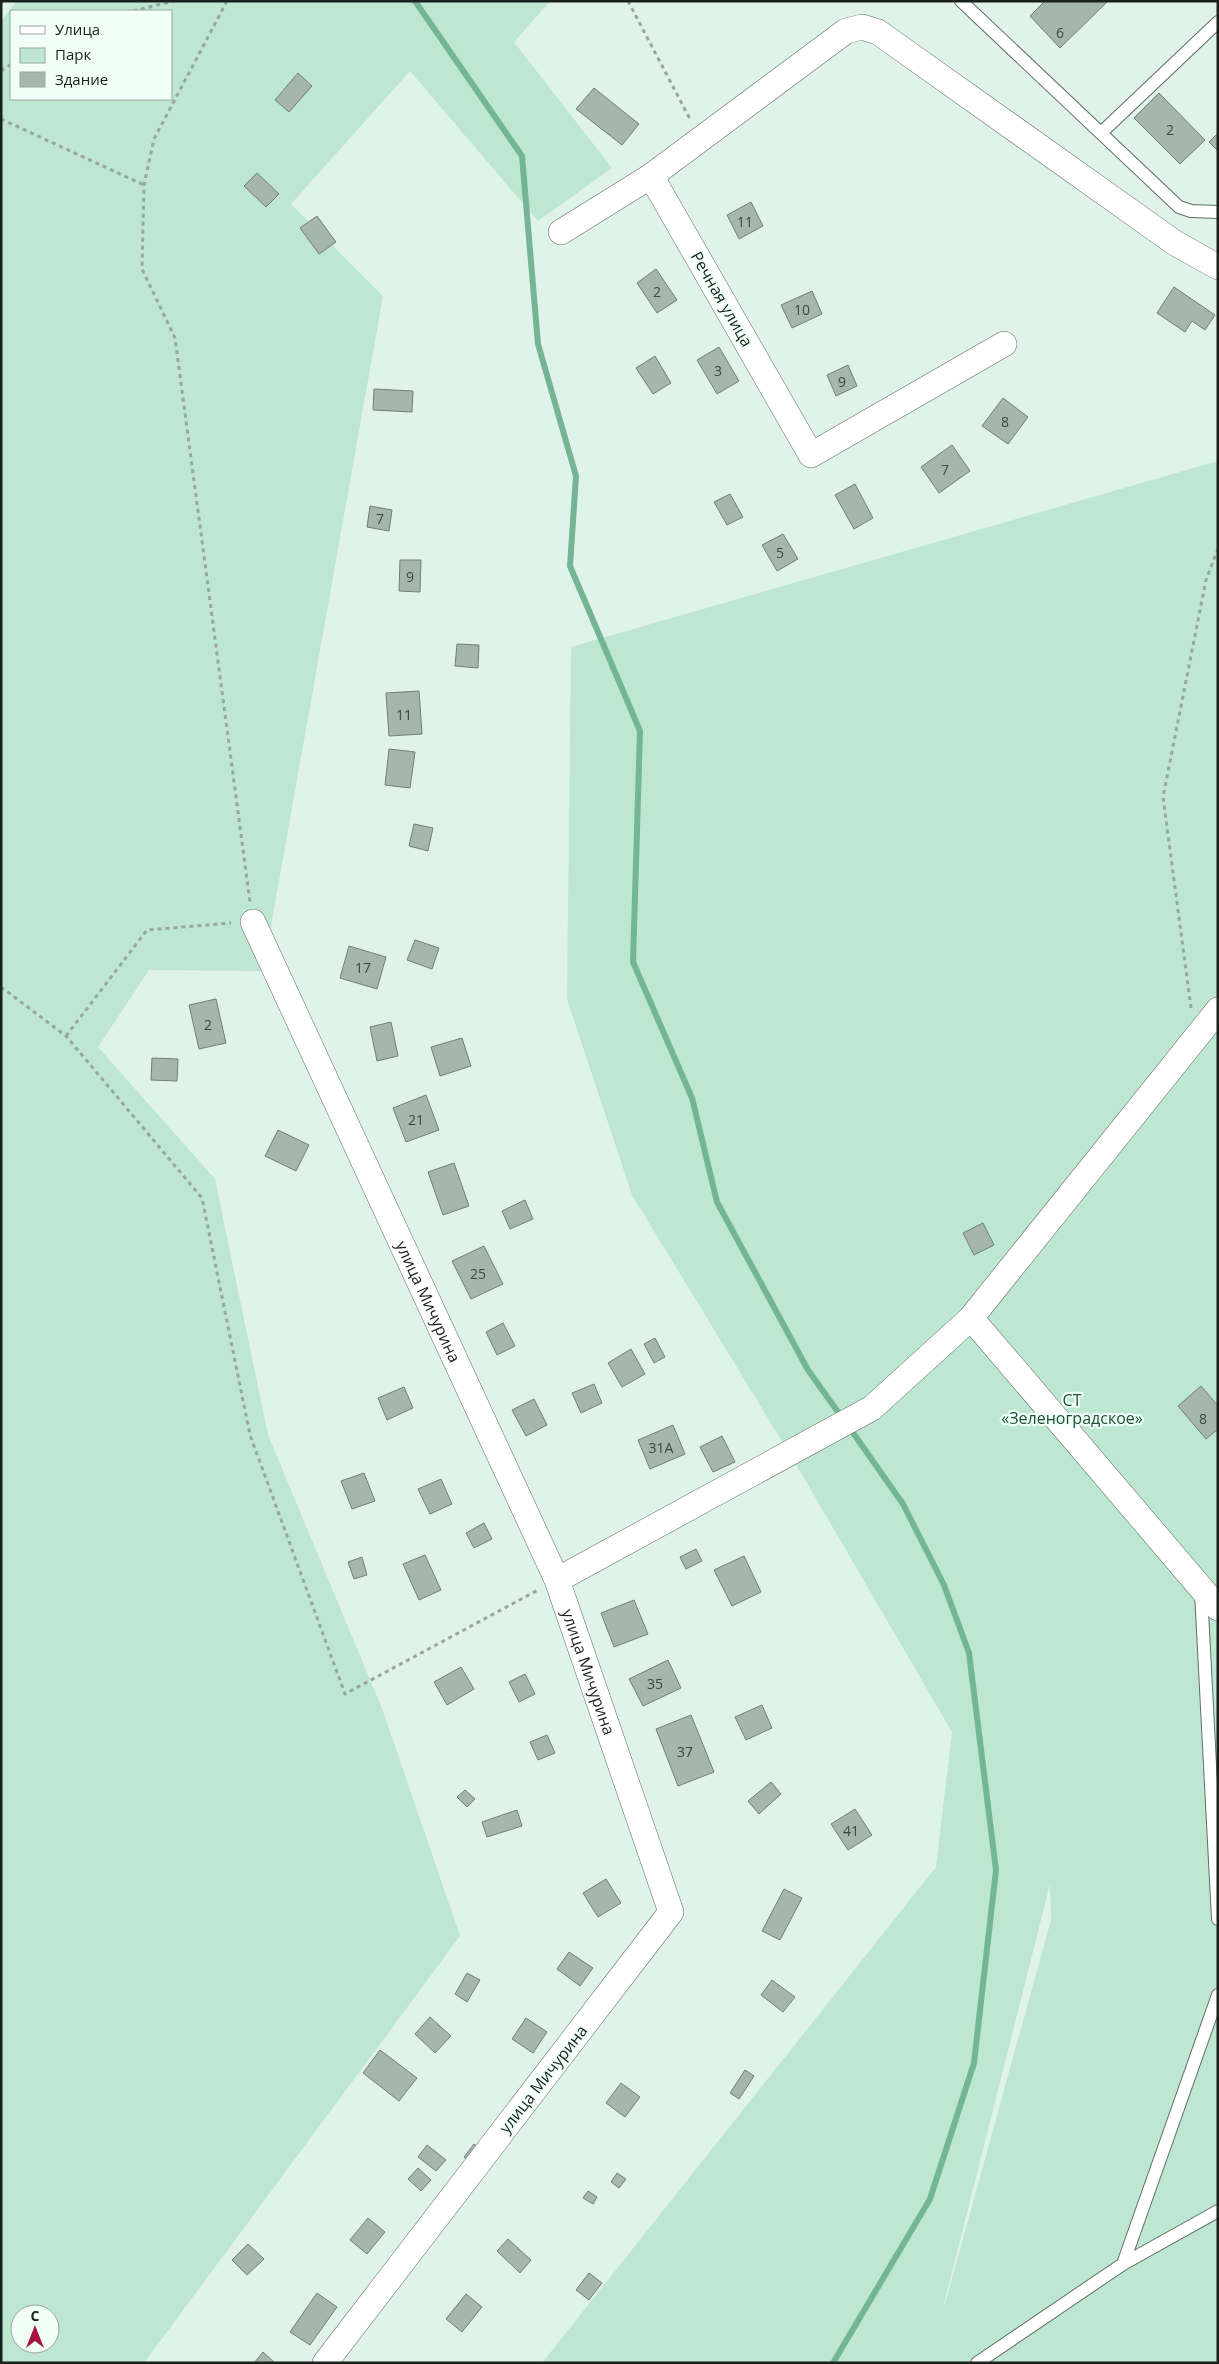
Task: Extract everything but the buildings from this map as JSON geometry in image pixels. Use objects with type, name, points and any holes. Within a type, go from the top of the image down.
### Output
[{"type":"street","points":[[561,232],[651,176],[846,31],[862,27],[878,32],[1175,244],[1218,268]]},
{"type":"street","name":"Речная улица","points":[[651,176],[811,455],[1004,344]]},
{"type":"street","name":"улица Мичурина","points":[[253,922],[556,1580],[671,1912],[325,2363]]},
{"type":"street","points":[[556,1580],[872,1408],[971,1318],[1218,1010]]},
{"type":"street","points":[[971,1318],[1218,1608]]},
{"type":"lane","points":[[962,1],[1179,206],[1190,211],[1218,212]]},
{"type":"lane","points":[[1101,133],[1218,22]]},
{"type":"lane","points":[[1201,1589],[1218,1919]]},
{"type":"lane","points":[[1123,2264],[1218,1995]]},
{"type":"lane","points":[[977,2363],[1123,2264],[1218,2211]]},
{"type":"path","points":[[137,10],[174,1]]},
{"type":"path","points":[[66,1036],[148,930],[253,922],[175,338],[142,269],[144,185],[154,139],[226,1]]},
{"type":"path","points":[[628,1],[701,139]]},
{"type":"path","points":[[1,119],[144,185]]},
{"type":"path","points":[[1195,1038],[1163,797],[1206,580],[1218,549]]},
{"type":"path","points":[[1,987],[66,1036],[202,1198],[250,1435],[345,1694],[556,1580]]},
{"type":"green space","points":[[17,1],[550,1],[514,42],[612,168],[538,221],[410,71],[291,204],[383,296],[263,971],[149,970],[98,1047],[215,1179],[268,1435],[383,1711],[460,1936],[144,2363],[1,2363],[1,21]]},
{"type":"green space","name":"СТ «Зеленоградское»","points":[[1218,461],[1218,2363],[542,2363],[936,1867],[952,1732],[797,1466],[632,1195],[567,999],[571,647]],"holes":[[[1050,1884],[1051,1920],[945,2304],[944,2304]]]},
{"type":"waterway","points":[[415,1],[522,156],[538,344],[576,476],[570,566],[640,731],[633,962],[692,1098],[717,1202],[808,1370],[843,1419]]},
{"type":"waterway","points":[[833,2363],[930,2199],[974,2063],[996,1870],[969,1653],[944,1585],[903,1504],[849,1427]]}]
